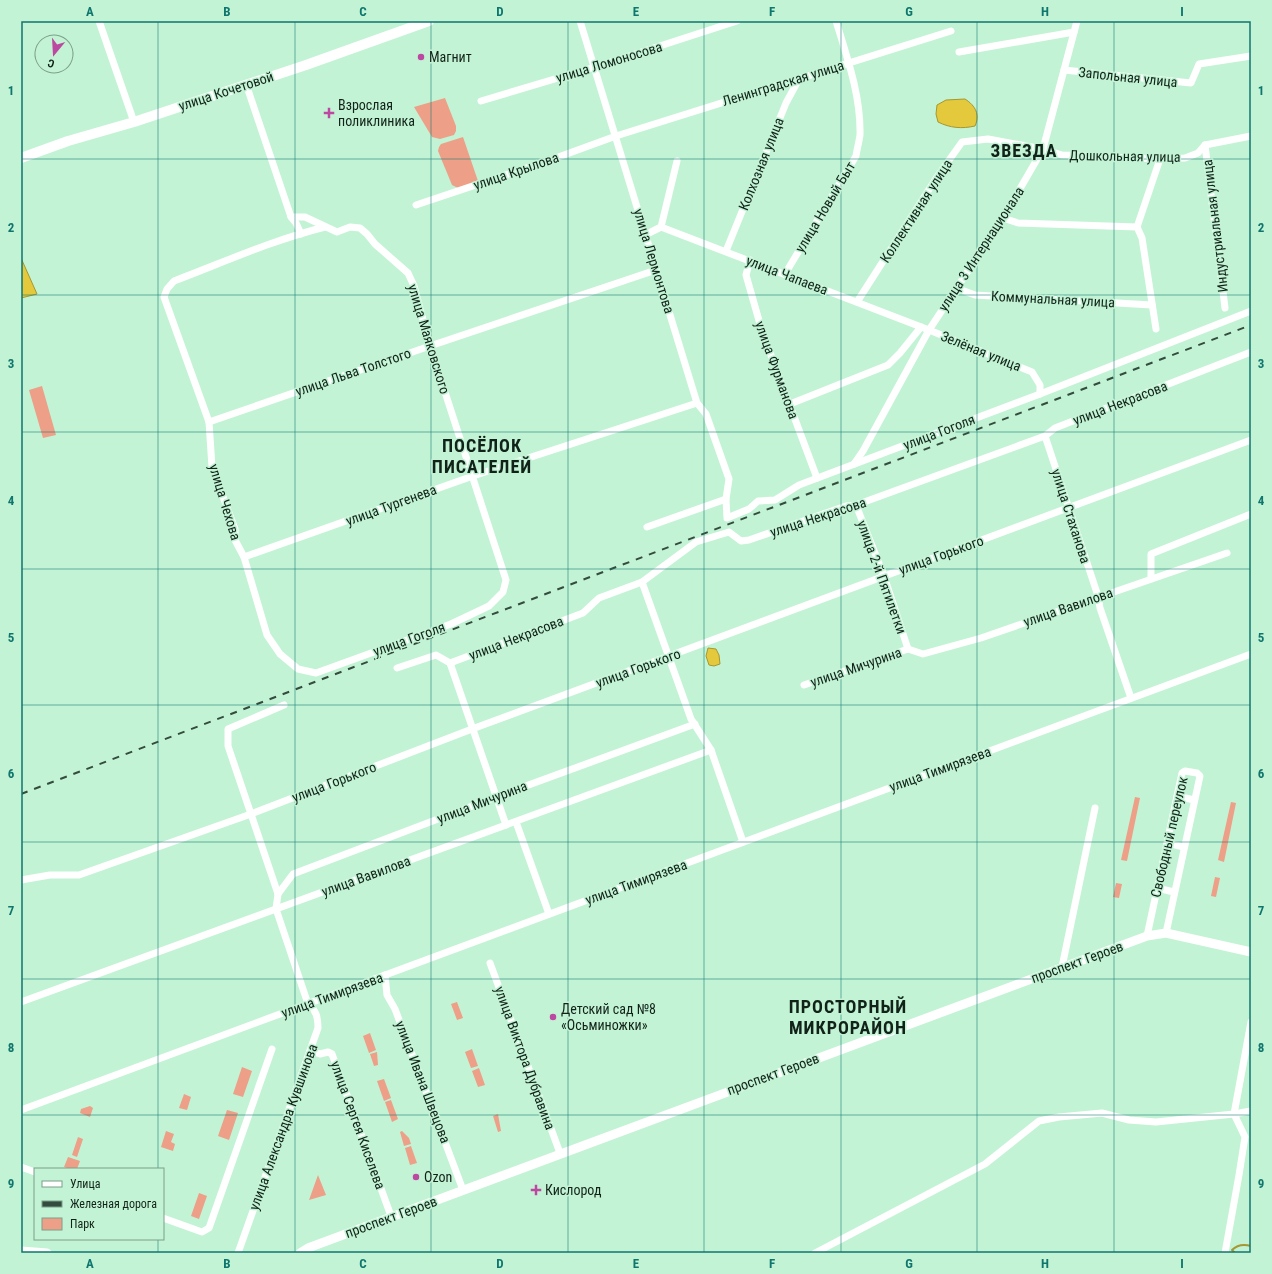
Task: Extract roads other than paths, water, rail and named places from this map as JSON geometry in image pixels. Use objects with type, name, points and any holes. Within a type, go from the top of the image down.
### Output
[{"type":"main road","name":"улица Кочетовой","points":[[21,158],[68,141],[134,122],[429,21]]},
{"type":"street","points":[[99,21],[134,122]]},
{"type":"street","name":"улица Лермонтова","points":[[580,21],[697,404],[706,414],[728,479],[726,499]]},
{"type":"street","name":"улица Ломоносова","points":[[481,101],[595,67],[737,21]]},
{"type":"street","name":"улица Новый Быт","points":[[785,274],[856,156],[860,136],[859,112],[849,63],[836,21]]},
{"type":"street","name":"улица 3 Интернационала","points":[[854,464],[863,451],[929,330],[1002,218],[1043,149],[1077,21]]},
{"type":"street","name":"Ленинградская улица","points":[[616,136],[951,31]]},
{"type":"street","points":[[959,52],[1074,32]]},
{"type":"street","name":"Запольная улица","points":[[1064,70],[1192,83],[1200,64],[1251,56]]},
{"type":"street","name":"Колхозная улица","points":[[726,251],[786,103],[799,79]]},
{"type":"street","points":[[246,84],[291,217],[296,223],[301,234],[325,227]]},
{"type":"street","name":"улица Крылова","points":[[416,205],[616,136]]},
{"type":"street","name":"Дошкольная улица","points":[[988,140],[1043,149],[1062,155],[1160,159],[1185,158],[1198,153],[1206,145],[1251,136]]},
{"type":"street","name":"Коллективная улица","points":[[857,302],[937,177],[962,142],[988,140]]},
{"type":"street","name":"Индустриальная улица","points":[[1206,145],[1225,308]]},
{"type":"street","points":[[1156,329],[1142,238],[1137,227],[1160,159]]},
{"type":"street","points":[[645,234],[661,227],[677,161]]},
{"type":"street","name":"улица Маяковского","points":[[291,217],[305,217],[337,232],[350,227],[360,228],[375,244],[408,272],[414,286],[430,346],[506,580]]},
{"type":"street","points":[[1002,218],[1018,223],[1137,227]]},
{"type":"street","name":"улица Чапаева","points":[[661,227],[929,330]]},
{"type":"street","name":"улица Чехова","points":[[298,669],[280,654],[267,634],[244,557],[235,540],[235,529],[212,467],[209,422],[164,298],[167,289],[174,281],[301,234]]},
{"type":"street","name":"улица Фурманова","points":[[750,260],[746,275],[762,330],[817,478]]},
{"type":"street","name":"улица Льва Толстого","points":[[209,422],[656,270]]},
{"type":"street","name":"Коммунальная улица","points":[[956,288],[975,295],[1152,305]]},
{"type":"street","name":"улица Гоголя","points":[[726,499],[727,518],[749,510],[758,501],[775,500],[799,485],[1040,394],[1251,311]]},
{"type":"street","points":[[790,404],[888,365],[921,327]]},
{"type":"street","name":"Зелёная улица","points":[[929,330],[1032,372],[1040,385],[1040,394]]},
{"type":"street","name":"улица Некрасова","points":[[397,668],[436,654],[450,663],[583,613],[599,598],[642,582],[696,542],[729,532],[741,541],[749,540],[846,506],[856,505],[1045,436],[1056,428],[1251,352]]},
{"type":"street","name":"улица Тургенева","points":[[244,557],[472,476],[697,404]]},
{"type":"street","name":"улица Стаханова","points":[[1045,436],[1098,596],[1100,608],[1131,698]]},
{"type":"street","name":"улица Горького","points":[[21,880],[50,875],[80,875],[251,814],[472,729],[1251,440]]},
{"type":"street","points":[[647,527],[726,499]]},
{"type":"street","name":"улица 2-й Пятилетки","points":[[856,505],[884,576],[908,649]]},
{"type":"street","points":[[1151,579],[1151,554],[1251,514]]},
{"type":"street","name":"улица Вавилова","points":[[908,649],[923,654],[981,638],[1098,596],[1227,553]]},
{"type":"street","name":"улица Гоголя","points":[[298,669],[316,673],[452,624],[489,606],[503,592],[506,580]]},
{"type":"street","points":[[642,582],[692,719],[711,750],[743,842]]},
{"type":"street","name":"улица Мичурина","points":[[804,684],[908,649]]},
{"type":"street","name":"улица Тимирязева","points":[[21,1110],[1251,654]]},
{"type":"street","points":[[450,663],[506,825]]},
{"type":"street","points":[[276,909],[278,894],[228,746],[228,729],[284,705]]},
{"type":"street","name":"улица Мичурина","points":[[278,894],[293,874],[695,724]]},
{"type":"street","name":"улица Вавилова","points":[[21,1002],[711,750]]},
{"type":"street","name":"Свободный переулок","points":[[1147,936],[1182,773],[1185,771],[1197,773],[1200,776],[1166,933]]},
{"type":"street","points":[[1177,796],[1194,800]]},
{"type":"street","points":[[1062,967],[1095,808]]},
{"type":"street","points":[[516,822],[549,914]]},
{"type":"street","points":[[1167,843],[1184,847]]},
{"type":"street","points":[[1157,888],[1174,892]]},
{"type":"street","name":"улица Александра Кувшинова","points":[[238,1253],[318,1028],[318,1018],[314,1008],[308,1004],[276,909]]},
{"type":"street","name":"проспект Героев","points":[[300,1253],[308,1248],[560,1153],[1147,936],[1166,933],[1251,952]]},
{"type":"street","name":"улица Виктора Дубравина","points":[[490,963],[560,1153]]},
{"type":"street","name":"улица Ивана Швецова","points":[[385,975],[386,995],[396,1009],[463,1190]]},
{"type":"street","points":[[1225,1253],[1245,1136],[1234,1114],[1251,1022]]},
{"type":"street","points":[[164,1218],[202,1232],[209,1228],[272,1049]]},
{"type":"street","name":"улица Сергея Киселева","points":[[311,1050],[320,1054],[328,1052],[332,1054],[392,1216]]},
{"type":"street","points":[[815,1253],[985,1164],[1039,1122],[1059,1117],[1102,1113],[1129,1120],[1156,1122],[1251,1111]]},
{"type":"street","points":[[21,1167],[34,1172]]},
{"type":"street","points":[[21,1251],[47,1253]]},
{"type":"waterway","points":[[1235,1253],[1232,1250],[1238,1246],[1251,1246]]},
{"type":"railway","points":[[21,794],[1251,325]]},
{"type":"place","name":"Магнит","points":[[421,57]]},
{"type":"place","name":"Взрослая поликлиника","points":[[329,113]]},
{"type":"place","name":"Детский сад №8 «Осьминожки»","points":[[553,1017]]},
{"type":"place","name":"Ozon","points":[[416,1177]]},
{"type":"place","name":"Кислород","points":[[536,1190]]},
{"type":"district","name":"ЗВЕЗДА","points":[[1024,150]]},
{"type":"district","name":"ПОСЁЛОК ПИСАТЕЛЕЙ","points":[[482,455]]},
{"type":"district","name":"ПРОСТОРНЫЙ МИКРОРАЙОН","points":[[848,1016]]}]
